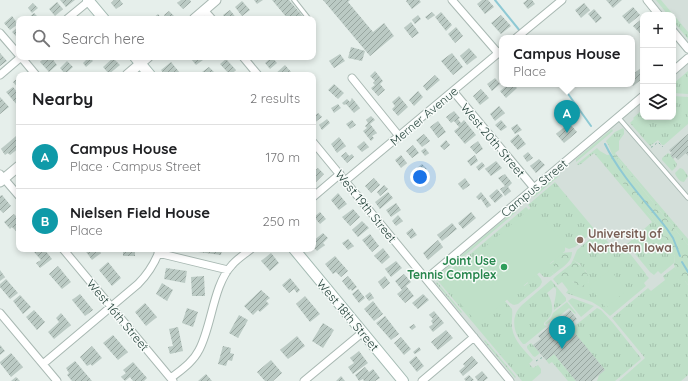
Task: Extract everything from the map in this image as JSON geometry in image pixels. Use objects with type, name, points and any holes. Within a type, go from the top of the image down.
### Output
[{"type":"main road","points":[[89,0],[102,16]]},
{"type":"main road","points":[[142,60],[148,72]]},
{"type":"main road","name":"West 18th Street","points":[[296,252],[403,381]]},
{"type":"street","points":[[70,16],[89,0]]},
{"type":"street","points":[[452,0],[499,51]]},
{"type":"street","points":[[521,34],[562,0]]},
{"type":"street","points":[[647,0],[657,12]]},
{"type":"street","points":[[197,16],[208,4]]},
{"type":"street","points":[[208,4],[211,16]]},
{"type":"street","points":[[0,32],[16,52]]},
{"type":"street","points":[[676,35],[688,50]]},
{"type":"street","name":"Merner Avenue","points":[[345,181],[499,53]]},
{"type":"street","points":[[676,68],[688,58]]},
{"type":"street","points":[[0,75],[17,60]]},
{"type":"street","points":[[23,60],[33,72]]},
{"type":"street","points":[[130,72],[140,60]]},
{"type":"street","points":[[246,60],[256,72]]},
{"type":"street","points":[[352,78],[399,136]]},
{"type":"street","name":"West 20th Street","points":[[453,91],[534,188]]},
{"type":"street","name":"Campus Street","points":[[426,279],[640,99]]},
{"type":"street","name":"West 19th Street","points":[[316,146],[510,381]]},
{"type":"street","points":[[16,168],[1,178],[16,193]]},
{"type":"street","points":[[316,194],[340,174]]},
{"type":"street","name":"West 16th Street","points":[[66,252],[172,380]]},
{"type":"street","points":[[43,364],[138,284],[146,276],[154,264],[159,252]]},
{"type":"street","points":[[163,252],[228,270]]},
{"type":"street","points":[[172,380],[198,352],[204,338],[219,289],[228,270],[247,252]]},
{"type":"street","points":[[0,312],[57,381]]},
{"type":"street","points":[[304,381],[363,332]]},
{"type":"street","points":[[422,381],[474,337]]},
{"type":"lane","points":[[294,0],[307,16]]},
{"type":"lane","points":[[618,117],[688,198]]},
{"type":"path","points":[[650,147],[658,142],[663,147]]},
{"type":"path","points":[[536,362],[543,357]]},
{"type":"shaded area","points":[[647,0],[688,0],[688,49],[676,35],[676,12],[657,12]]},
{"type":"shaded area","name":"University of Northern Iowa","points":[[688,58],[688,381],[510,381],[430,279],[640,99],[640,120],[676,120],[676,68]]},
{"type":"green space","points":[[656,0],[661,0],[671,12],[666,12]]},
{"type":"green space","points":[[676,18],[688,32],[688,39],[676,25]]},
{"type":"green space","points":[[688,71],[688,94],[676,93],[676,81]]},
{"type":"green space","points":[[676,96],[688,97],[688,124],[664,145],[662,145],[658,140],[650,146],[630,123],[634,119],[633,118],[640,112],[640,120],[676,120]]},
{"type":"green space","points":[[623,128],[624,134],[619,141],[619,150],[615,153],[688,239],[688,245],[630,173],[625,169],[615,154],[612,154],[606,141],[615,132]]},
{"type":"green space","points":[[612,129],[613,131],[576,162],[576,159]]},
{"type":"green space","points":[[597,148],[650,215],[668,241],[669,247],[675,256],[674,263],[661,274],[658,271],[654,275],[650,272],[627,244],[652,222],[594,153],[581,164],[577,164]]},
{"type":"green space","points":[[600,151],[607,155],[615,154],[625,169],[630,173],[688,245],[688,285],[685,281],[675,279],[675,256],[669,247],[668,241],[650,215],[606,162]]},
{"type":"green space","points":[[668,153],[677,164],[672,171],[662,160],[662,158]]},
{"type":"green space","points":[[680,168],[683,169],[688,176],[684,182],[678,179],[675,173]]},
{"type":"green space","points":[[559,176],[534,197],[533,195]]},
{"type":"green space","points":[[555,182],[595,230],[575,247],[569,249],[564,247],[528,205]]},
{"type":"green space","name":"Joint Use Tennis Complex","points":[[533,206],[565,245],[565,251],[478,324],[443,283]]},
{"type":"green space","points":[[526,207],[530,211],[522,284],[524,286],[528,283],[527,281],[537,274],[542,282],[540,286],[518,304],[514,305],[510,303],[468,256]]},
{"type":"green space","points":[[514,211],[516,212],[437,279],[436,277]]},
{"type":"green space","points":[[597,233],[601,237],[603,236],[616,252],[624,246],[649,278],[644,283],[646,286],[610,316],[592,302],[566,293],[568,290],[562,282],[558,285],[553,279],[556,276],[564,276],[581,287],[589,282],[586,271],[580,264],[573,260],[577,250]]},
{"type":"green space","points":[[572,252],[572,256],[568,262],[554,274],[551,268],[555,266],[555,262],[557,260],[556,258],[560,253]]},
{"type":"green space","points":[[557,255],[557,262],[552,272],[554,274],[550,277],[544,277],[539,272],[540,270],[548,263],[550,264],[554,261],[553,259]]},
{"type":"green space","points":[[464,258],[466,258],[512,309],[513,333],[520,346],[533,360],[529,364],[533,368],[538,365],[541,369],[541,373],[532,381],[522,381],[438,281]]},
{"type":"green space","points":[[573,260],[584,269],[589,278],[589,282],[579,288],[576,287],[574,282],[569,281],[564,276],[556,276],[571,264]]},
{"type":"green space","points":[[675,267],[678,279],[685,281],[688,285],[688,375],[681,381],[619,381],[645,358],[612,318],[648,288],[651,291],[665,280],[663,276]]},
{"type":"green space","points":[[610,270],[627,290],[606,308],[589,286]]},
{"type":"green space","points":[[551,280],[566,298],[566,301],[554,310],[556,289],[554,287],[547,293],[551,300],[552,309],[551,315],[544,323],[544,325],[547,326],[523,344],[517,335],[514,324],[514,319],[518,309]]},
{"type":"green space","points":[[437,282],[462,312],[461,313],[436,283]]},
{"type":"green space","points":[[572,298],[594,306],[581,317],[568,301]]},
{"type":"green space","points":[[567,302],[576,313],[575,314],[569,308],[546,325],[545,323],[551,318],[553,313]]},
{"type":"green space","points":[[597,308],[601,310],[613,323],[641,359],[615,381],[597,381],[599,375],[605,370],[571,329]]},
{"type":"green space","points":[[485,340],[516,377],[515,378],[484,341]]},
{"type":"green space","points":[[531,343],[540,353],[535,357],[527,348],[527,346]]},
{"type":"green space","points":[[554,354],[576,381],[568,381],[552,362],[549,364],[546,360]]},
{"type":"building","points":[[60,0],[75,0],[66,7]]},
{"type":"building","points":[[114,0],[120,0],[123,4],[116,9],[111,3]]},
{"type":"building","points":[[181,0],[190,0],[191,2],[183,9],[177,3]]},
{"type":"building","points":[[254,0],[263,0],[257,4]]},
{"type":"building","points":[[272,0],[289,0],[302,16],[285,16]]},
{"type":"building","points":[[323,0],[350,0],[348,2],[373,32],[384,23],[394,36],[370,56]]},
{"type":"building","points":[[419,0],[421,2],[412,9],[406,1]]},
{"type":"building","points":[[482,0],[488,0],[494,7],[485,14],[477,4]]},
{"type":"building","points":[[527,0],[532,0],[535,4],[528,9],[523,3]]},
{"type":"building","points":[[606,0],[622,0],[613,8]]},
{"type":"building","points":[[242,1],[250,10],[242,16],[235,7]]},
{"type":"building","points":[[57,2],[63,9],[55,16],[49,9]]},
{"type":"building","points":[[33,3],[38,8],[32,13],[28,8]]},
{"type":"building","points":[[584,3],[590,10],[581,18],[575,10]]},
{"type":"building","points":[[633,7],[640,15],[629,24],[622,16]]},
{"type":"building","points":[[594,9],[602,18],[596,23],[588,14]]},
{"type":"building","points":[[230,10],[235,16],[224,16],[223,15]]},
{"type":"building","points":[[169,11],[174,16],[165,16],[164,15]]},
{"type":"building","points":[[432,12],[435,15],[428,20],[425,17]]},
{"type":"building","points":[[441,12],[452,25],[446,31],[435,17]]},
{"type":"building","points":[[418,15],[421,19],[415,24],[412,20]]},
{"type":"building","points":[[501,15],[511,26],[501,34],[491,23]]},
{"type":"building","points":[[12,16],[16,21],[16,26],[10,30],[4,23]]},
{"type":"building","points":[[640,20],[640,33],[633,26]]},
{"type":"building","points":[[411,22],[419,33],[412,38],[404,28]]},
{"type":"building","points":[[456,27],[463,36],[455,43],[448,34]]},
{"type":"building","points":[[16,29],[16,36],[12,32]]},
{"type":"building","points":[[351,47],[365,51],[362,61],[348,58]]},
{"type":"building","points":[[469,48],[477,57],[467,65],[460,56]]},
{"type":"building","points":[[0,53],[7,61],[0,66]]},
{"type":"building","points":[[452,53],[463,67],[453,75],[441,61]]},
{"type":"building","points":[[340,54],[345,61],[334,68],[329,61]]},
{"type":"building","points":[[42,60],[53,60],[57,65],[49,72],[40,62]]},
{"type":"building","points":[[86,60],[93,61],[86,67],[83,63]]},
{"type":"building","points":[[111,60],[115,60],[120,65],[111,72],[107,72],[103,67]]},
{"type":"building","points":[[192,60],[203,60],[196,65]]},
{"type":"building","points":[[227,60],[236,70],[234,72],[227,72],[220,64]]},
{"type":"building","points":[[268,60],[274,60],[277,63],[270,69],[265,63]]},
{"type":"building","points":[[67,61],[73,67],[67,72],[63,72],[60,68]]},
{"type":"building","points":[[171,62],[179,72],[163,72],[161,70]]},
{"type":"building","points":[[285,65],[291,72],[277,72]]},
{"type":"building","points":[[209,67],[214,72],[202,72]]},
{"type":"building","points":[[640,69],[640,80],[635,84],[635,73]]},
{"type":"building","points":[[375,71],[383,81],[380,84],[385,90],[378,96],[371,88],[375,85],[373,83],[375,81],[370,76]]},
{"type":"building","points":[[435,75],[440,80],[427,91],[423,86]]},
{"type":"building","points":[[495,78],[499,83],[499,85],[492,91],[487,84]]},
{"type":"building","points":[[334,84],[344,93],[338,99],[328,90]]},
{"type":"building","points":[[13,87],[16,90],[16,104],[6,92]]},
{"type":"building","points":[[505,87],[517,88],[506,98],[500,91]]},
{"type":"building","points":[[481,89],[489,98],[480,105],[473,96]]},
{"type":"building","points":[[418,91],[423,97],[414,106],[409,100]]},
{"type":"building","points":[[399,96],[408,107],[398,116],[392,109],[395,106],[392,102]]},
{"type":"building","points":[[0,97],[9,107],[0,114]]},
{"type":"building","points":[[352,98],[360,108],[354,113],[346,104],[344,105],[342,103],[347,99],[350,102]]},
{"type":"building","points":[[338,104],[341,108],[334,113],[331,108]]},
{"type":"building","points":[[499,106],[505,113],[495,121],[490,114]]},
{"type":"building","points":[[454,111],[460,118],[458,119],[461,123],[464,120],[476,135],[465,144],[454,131],[459,127],[454,121],[451,123],[446,117]]},
{"type":"building","points":[[318,113],[322,117],[316,122],[316,115]]},
{"type":"building","points":[[371,116],[375,120],[370,124],[377,133],[372,136],[374,138],[371,141],[363,131],[367,128],[365,126],[368,123],[366,120]]},
{"type":"building","points":[[327,119],[330,123],[322,130],[319,125]]},
{"type":"building","points":[[352,120],[356,125],[350,129],[346,124]]},
{"type":"building","points":[[501,120],[507,127],[501,131],[495,125]]},
{"type":"building","points":[[438,121],[446,132],[438,138],[430,127]]},
{"type":"building","points":[[569,123],[577,132],[564,143],[556,134]]},
{"type":"building","points":[[517,124],[522,130],[515,134],[511,128]]},
{"type":"building","points":[[424,134],[430,141],[422,147],[416,140]]},
{"type":"building","points":[[518,134],[526,144],[518,150],[510,141]]},
{"type":"building","points":[[688,134],[688,156],[686,153],[678,160],[675,157],[673,159],[670,154],[672,153],[669,150]]},
{"type":"building","points":[[16,136],[16,150],[10,155],[8,153],[5,155],[1,149]]},
{"type":"building","points":[[339,137],[346,146],[337,153],[331,144]]},
{"type":"building","points":[[446,140],[450,145],[444,150],[440,146]]},
{"type":"building","points":[[364,141],[369,147],[362,152],[357,147]]},
{"type":"building","points":[[478,141],[483,149],[476,154],[470,147]]},
{"type":"building","points":[[413,145],[419,153],[412,158],[406,151]]},
{"type":"building","points":[[425,148],[429,153],[425,156],[421,151]]},
{"type":"building","points":[[346,152],[349,156],[352,154],[354,157],[347,163],[341,156]]},
{"type":"building","points":[[528,152],[533,158],[527,162],[523,156]]},
{"type":"building","points":[[401,155],[407,163],[401,168],[395,160]]},
{"type":"building","points":[[475,155],[478,161],[471,166],[467,161]]},
{"type":"building","points":[[539,159],[545,165],[536,173],[530,166]]},
{"type":"building","points":[[496,161],[502,168],[491,176],[485,169]]},
{"type":"building","points":[[482,162],[485,166],[479,171],[476,167]]},
{"type":"building","points":[[422,164],[427,169],[422,174],[417,168]]},
{"type":"building","points":[[318,168],[324,174],[316,182],[316,170]]},
{"type":"building","points":[[416,169],[420,174],[415,178],[411,173]]},
{"type":"building","points":[[505,174],[512,183],[508,187],[511,191],[505,196],[500,189],[505,186],[498,178]]},
{"type":"building","points":[[374,178],[380,185],[371,193],[365,186]]},
{"type":"building","points":[[465,178],[470,185],[463,190],[458,184]]},
{"type":"building","points":[[384,185],[388,189],[380,196],[377,192]]},
{"type":"building","points":[[497,189],[503,196],[495,203],[489,196]]},
{"type":"building","points":[[388,192],[393,198],[380,209],[375,202]]},
{"type":"building","points":[[481,192],[491,205],[487,208],[481,199],[479,200],[476,197]]},
{"type":"building","points":[[338,193],[347,204],[339,210],[331,200]]},
{"type":"building","points":[[2,195],[11,206],[3,213],[0,210],[0,196]]},
{"type":"building","points":[[396,203],[401,210],[391,217],[386,210]]},
{"type":"building","points":[[353,209],[360,217],[350,226],[342,217]]},
{"type":"building","points":[[320,212],[326,219],[320,224],[316,219],[316,215]]},
{"type":"building","points":[[471,212],[476,218],[463,229],[458,223]]},
{"type":"building","points":[[14,214],[16,216],[16,231],[12,227],[10,229],[4,222]]},
{"type":"building","points":[[398,215],[403,221],[396,226],[392,221]]},
{"type":"building","points":[[362,221],[369,228],[358,237],[352,230]]},
{"type":"building","points":[[452,223],[457,229],[442,241],[437,235]]},
{"type":"building","points":[[412,228],[417,235],[411,239],[406,233]]},
{"type":"building","points":[[323,233],[328,238],[323,243],[325,245],[317,251],[316,250],[316,239]]},
{"type":"building","points":[[370,234],[379,246],[372,252],[362,240]]},
{"type":"building","points":[[348,239],[354,246],[348,250],[342,243]]},
{"type":"building","points":[[438,240],[443,247],[428,260],[423,253]]},
{"type":"building","points":[[383,248],[390,257],[382,264],[374,256]]},
{"type":"building","points":[[34,252],[46,252],[52,259],[40,268],[36,263],[41,260]]},
{"type":"building","points":[[86,252],[100,252],[101,253],[92,260]]},
{"type":"building","points":[[123,252],[135,252],[135,256],[123,256]]},
{"type":"building","points":[[198,252],[222,252],[221,255]]},
{"type":"building","points":[[271,253],[279,263],[270,271],[261,261]]},
{"type":"building","points":[[335,256],[348,271],[341,277],[336,272],[333,274],[325,264]]},
{"type":"building","points":[[396,261],[402,268],[391,277],[385,269]]},
{"type":"building","points":[[108,262],[121,278],[112,286],[99,270]]},
{"type":"building","points":[[58,266],[71,282],[62,289],[49,274]]},
{"type":"building","points":[[166,268],[187,271],[185,283],[164,279]]},
{"type":"building","points":[[0,270],[5,277],[0,281]]},
{"type":"building","points":[[404,274],[411,282],[406,286],[414,296],[405,303],[397,294],[402,290],[395,281]]},
{"type":"building","points":[[204,276],[205,296],[192,296],[191,277]]},
{"type":"building","points":[[348,276],[357,287],[352,291],[351,289],[349,290],[342,281]]},
{"type":"building","points":[[385,276],[390,283],[383,289],[378,282]]},
{"type":"building","points":[[290,278],[300,290],[297,293],[294,289],[289,293],[282,285]]},
{"type":"building","points":[[6,279],[18,293],[10,299],[0,287],[0,284]]},
{"type":"building","points":[[162,283],[173,290],[167,301],[156,294]]},
{"type":"building","points":[[358,289],[365,298],[359,303],[352,294]]},
{"type":"building","points":[[261,290],[270,298],[266,301],[269,304],[260,312],[258,310],[253,315],[244,306]]},
{"type":"building","points":[[370,292],[374,298],[369,301],[365,296]]},
{"type":"building","points":[[80,294],[93,310],[85,316],[72,300]]},
{"type":"building","points":[[423,294],[429,300],[418,309],[412,303]]},
{"type":"building","points":[[20,295],[31,307],[23,314],[13,301]]},
{"type":"building","points":[[305,296],[320,314],[310,322],[296,304]]},
{"type":"building","points":[[373,301],[383,314],[374,321],[364,309]]},
{"type":"building","points":[[145,303],[157,317],[146,326],[135,312]]},
{"type":"building","points":[[187,308],[198,312],[193,327],[182,323]]},
{"type":"building","points":[[34,310],[45,322],[37,330],[26,317]]},
{"type":"building","points":[[570,310],[577,319],[569,326],[605,370],[592,381],[576,381],[554,354],[546,360],[533,345],[541,339],[538,336]]},
{"type":"building","points":[[434,311],[444,323],[433,332],[429,327],[433,324],[431,321],[433,319],[429,315]]},
{"type":"building","points":[[61,313],[71,325],[54,339],[48,332],[59,322],[56,318]]},
{"type":"building","points":[[239,315],[248,320],[238,338],[229,333]]},
{"type":"building","points":[[385,316],[399,334],[391,340],[376,323]]},
{"type":"building","points":[[323,323],[334,330],[323,348],[312,341]]},
{"type":"building","points":[[414,324],[416,327],[412,330],[409,327]]},
{"type":"building","points":[[178,327],[183,351],[170,354],[168,347],[173,346],[169,329]]},
{"type":"building","points":[[446,330],[453,338],[438,350],[431,342]]},
{"type":"building","points":[[113,335],[128,352],[118,360],[103,343]]},
{"type":"building","points":[[297,336],[305,346],[288,359],[280,350]]},
{"type":"building","points":[[401,337],[411,349],[404,355],[394,343]]},
{"type":"building","points":[[0,345],[5,351],[0,355]]},
{"type":"building","points":[[92,346],[102,358],[92,366],[91,364],[87,366],[80,357]]},
{"type":"building","points":[[223,346],[231,348],[230,353],[234,354],[232,361],[228,360],[226,366],[218,364]]},
{"type":"building","points":[[419,347],[421,350],[415,354],[413,352]]},
{"type":"building","points":[[359,351],[368,363],[353,374],[348,367],[354,363],[350,358]]},
{"type":"building","points":[[11,353],[23,367],[11,377],[0,362]]},
{"type":"building","points":[[416,356],[424,366],[417,372],[409,362]]},
{"type":"building","points":[[472,356],[478,363],[463,376],[459,371],[465,366],[463,364]]},
{"type":"building","points":[[271,360],[282,373],[273,381],[265,381],[257,372]]},
{"type":"building","points":[[75,361],[92,381],[72,381],[67,375],[69,373],[66,368]]},
{"type":"building","points":[[133,362],[147,378],[144,381],[133,381],[130,377],[125,381],[121,377],[126,373],[123,370]]},
{"type":"building","points":[[365,367],[369,372],[373,369],[380,378],[375,381],[364,381],[363,379],[359,381],[355,375]]},
{"type":"building","points":[[482,371],[488,378],[484,381],[478,381],[475,377]]},
{"type":"building","points":[[206,374],[212,381],[198,381]]},
{"type":"building","points":[[469,375],[474,380],[466,381],[464,379]]},
{"type":"building","points":[[341,376],[345,381],[336,381]]},
{"type":"building","points":[[16,377],[20,381],[11,381]]},
{"type":"waterway","points":[[495,0],[520,31]]},
{"type":"waterway","points":[[563,87],[591,126]]},
{"type":"waterway","points":[[605,144],[618,167],[667,229],[673,238],[680,256]]},
{"type":"waterway","points":[[682,262],[688,272]]},
{"type":"place","name":"Campus House","points":[[567,133]]},
{"type":"place","name":"University of Northern Iowa","points":[[580,240]]},
{"type":"place","name":"Joint Use Tennis Complex","points":[[504,267]]},
{"type":"place","name":"Nielsen Field House","points":[[562,349]]}]
